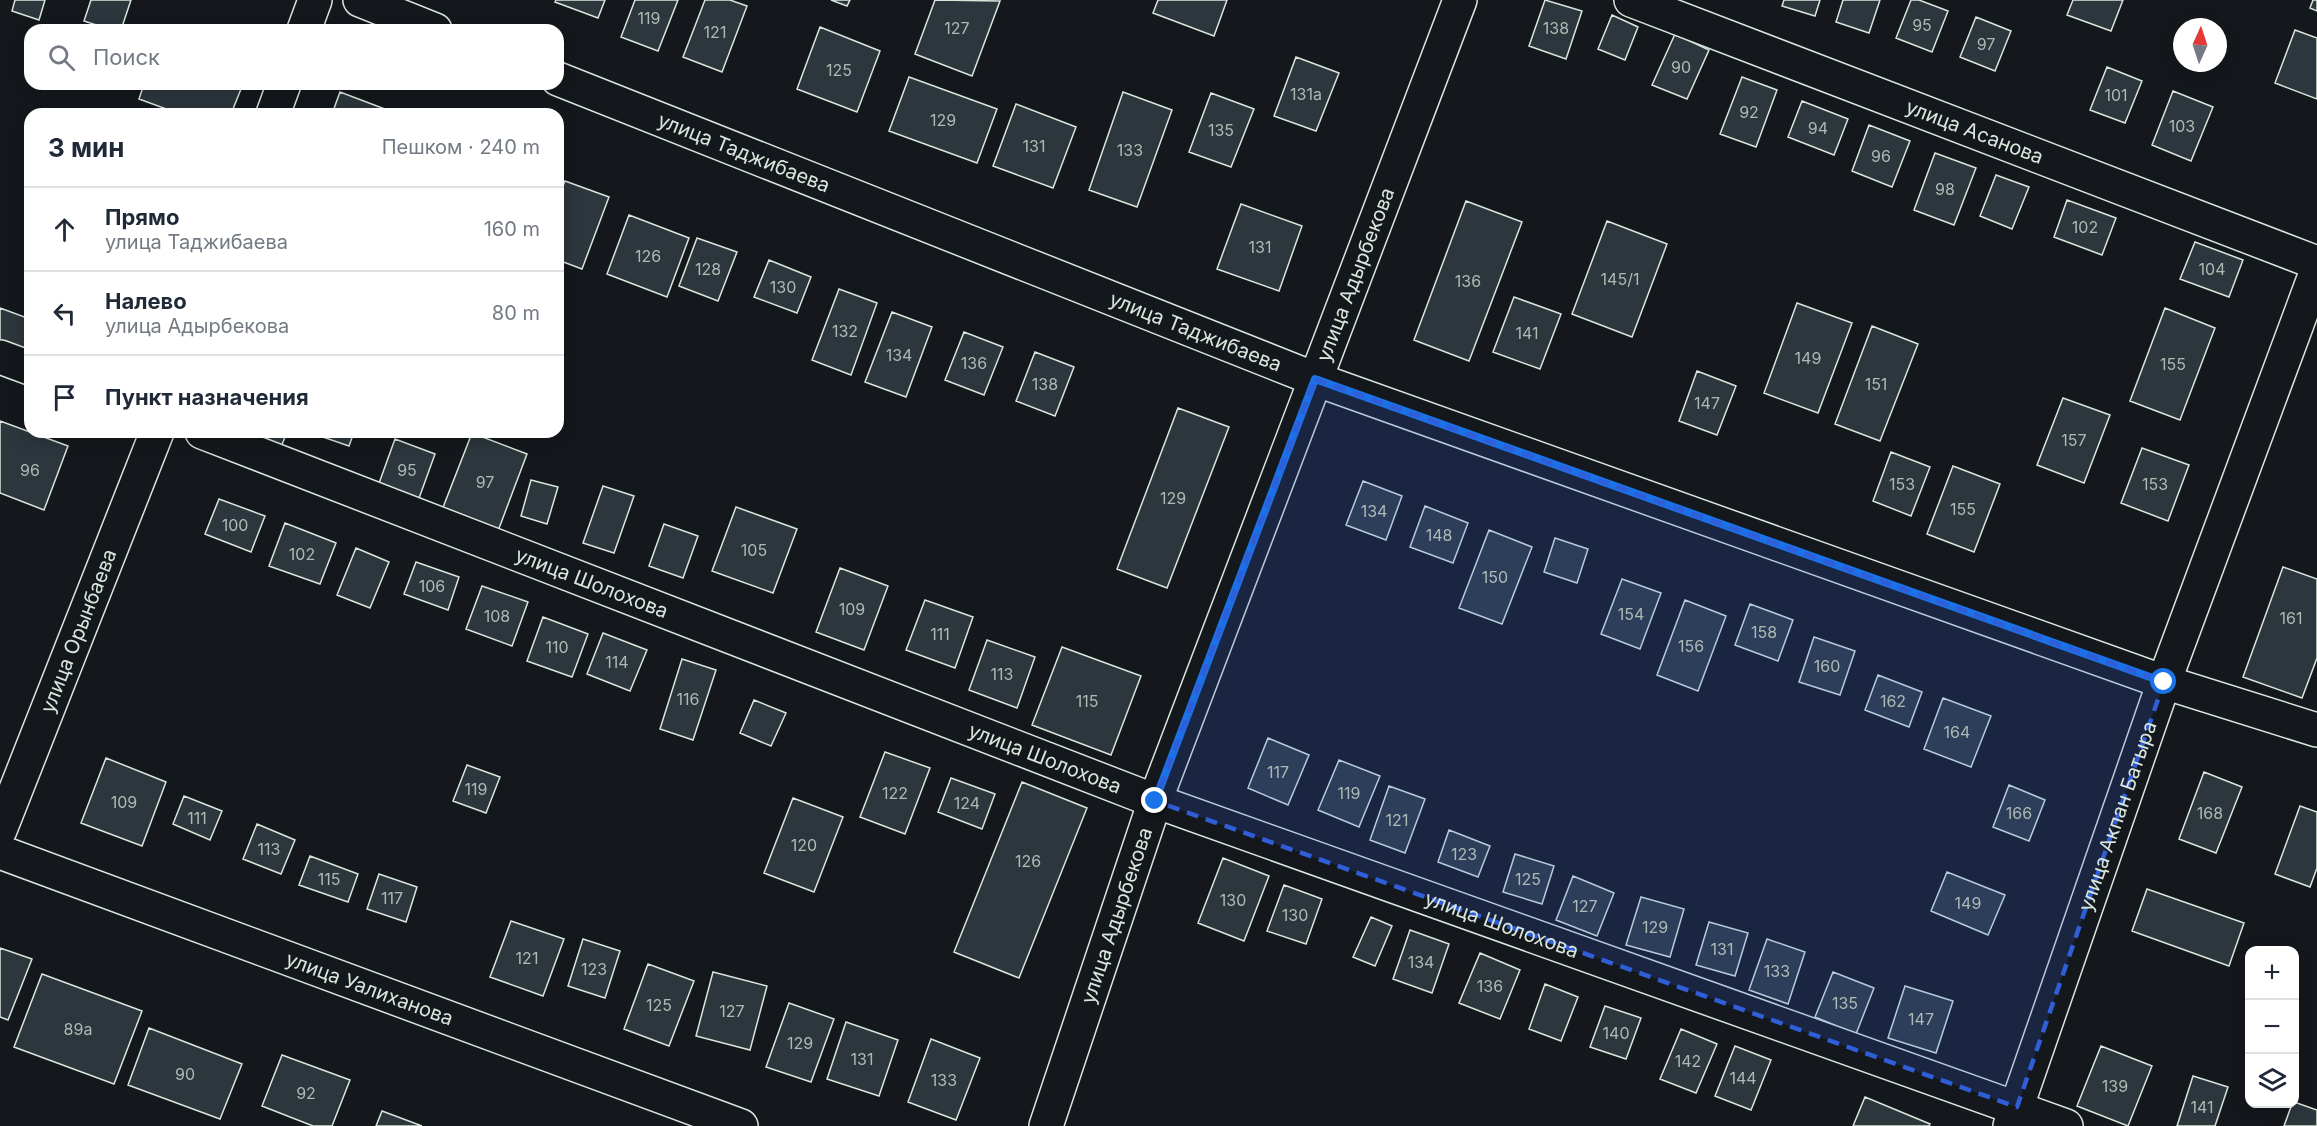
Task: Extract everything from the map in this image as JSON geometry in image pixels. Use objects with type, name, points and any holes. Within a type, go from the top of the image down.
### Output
[{"type":"street","points":[[306,24],[315,0]]},
{"type":"street","points":[[360,0],[420,24]]},
{"type":"street","name":"улица Адырбекова","points":[[1046,1126],[1155,801],[1460,0]]},
{"type":"street","name":"улица Асанова","points":[[1630,0],[2317,264]]},
{"type":"street","name":"улица Таджибаева","points":[[564,81],[1315,379],[2164,682],[2317,730]]},
{"type":"street","points":[[275,108],[282,90]]},
{"type":"street","name":"улица Акпан Батыра","points":[[2014,1117],[2164,682],[2317,270]]},
{"type":"street","points":[[0,357],[24,366]]},
{"type":"street","name":"улица Орынбаева","points":[[0,830],[155,438]]},
{"type":"street","name":"улица Шолохова","points":[[217,438],[1155,801],[2014,1117],[2066,1126]]},
{"type":"street","name":"улица Уалиханова","points":[[0,852],[741,1126]]},
{"type":"highlighted area","points":[[1315,379],[2164,682],[2017,1107],[1155,801]]},
{"type":"building","points":[[15,0],[45,0],[39,20],[12,11]]},
{"type":"building","points":[[91,0],[131,0],[123,24],[93,24],[84,21]]},
{"type":"building","points":[[556,0],[605,0],[598,18],[555,2]]},
{"type":"building","points":[[635,0],[678,0],[658,51],[621,37]]},
{"type":"building","points":[[705,0],[730,0],[747,6],[722,72],[683,57]]},
{"type":"building","points":[[831,0],[850,0],[847,6]]},
{"type":"building","points":[[935,0],[1000,1],[972,76],[915,54]]},
{"type":"building","points":[[1158,0],[1227,0],[1214,36],[1153,13]]},
{"type":"building","points":[[1545,0],[1582,11],[1566,59],[1529,46]]},
{"type":"building","points":[[1784,0],[1820,0],[1815,16],[1782,6]]},
{"type":"building","points":[[1843,0],[1880,0],[1869,33],[1836,22]]},
{"type":"building","points":[[1911,0],[1919,0],[1948,11],[1932,52],[1896,38]]},
{"type":"building","points":[[2073,0],[2123,0],[2111,31],[2067,15]]},
{"type":"building","points":[[2313,0],[2317,0],[2317,11],[2310,8]]},
{"type":"building","points":[[1612,15],[1638,27],[1625,60],[1598,49]]},
{"type":"building","points":[[1976,17],[2011,31],[1995,71],[1960,57]]},
{"type":"building","points":[[820,27],[880,51],[857,112],[797,89]]},
{"type":"building","points":[[2295,30],[2317,38],[2317,99],[2275,83]]},
{"type":"building","points":[[1675,34],[1709,50],[1687,99],[1652,85]]},
{"type":"building","points":[[1296,57],[1339,73],[1316,131],[1274,116]]},
{"type":"building","points":[[2107,67],[2142,81],[2125,123],[2090,110]]},
{"type":"building","points":[[909,77],[997,109],[977,163],[889,131]]},
{"type":"building","points":[[1742,77],[1777,90],[1756,147],[1720,134]]},
{"type":"building","points":[[142,90],[241,90],[233,108],[164,108],[139,99]]},
{"type":"building","points":[[2173,91],[2213,107],[2191,161],[2152,145]]},
{"type":"building","points":[[340,92],[382,108],[334,108]]},
{"type":"building","points":[[1123,92],[1172,110],[1137,207],[1089,190]]},
{"type":"building","points":[[1211,93],[1254,109],[1231,167],[1189,152]]},
{"type":"building","points":[[1802,101],[1848,119],[1834,155],[1788,137]]},
{"type":"building","points":[[1016,104],[1076,127],[1053,188],[993,166]]},
{"type":"building","points":[[1869,125],[1910,141],[1892,187],[1852,171]]},
{"type":"building","points":[[1935,153],[1976,168],[1954,225],[1914,210]]},
{"type":"building","points":[[1996,175],[2029,187],[2012,229],[1980,216]]},
{"type":"building","points":[[565,181],[609,197],[582,269],[564,262]]},
{"type":"building","points":[[2067,200],[2116,218],[2102,255],[2054,237]]},
{"type":"building","points":[[1466,201],[1522,222],[1469,361],[1414,340]]},
{"type":"building","points":[[1241,204],[1302,226],[1279,291],[1217,269]]},
{"type":"building","points":[[629,215],[689,238],[667,297],[607,274]]},
{"type":"building","points":[[1607,221],[1667,244],[1632,337],[1572,314]]},
{"type":"building","points":[[697,238],[737,252],[718,301],[679,286]]},
{"type":"building","points":[[2195,242],[2243,260],[2229,297],[2180,279]]},
{"type":"building","points":[[769,260],[811,277],[797,313],[754,297]]},
{"type":"building","points":[[839,289],[877,303],[851,375],[812,360]]},
{"type":"building","points":[[1514,297],[1561,314],[1540,369],[1493,352]]},
{"type":"building","points":[[1797,303],[1852,323],[1818,413],[1764,393]]},
{"type":"building","points":[[0,308],[24,317],[23,354],[0,345]]},
{"type":"building","points":[[2165,308],[2215,328],[2180,420],[2130,401]]},
{"type":"building","points":[[892,312],[932,327],[906,397],[865,382]]},
{"type":"building","points":[[1872,326],[1918,344],[1880,441],[1835,424]]},
{"type":"building","points":[[964,332],[1003,347],[984,395],[945,380]]},
{"type":"building","points":[[1035,352],[1074,367],[1055,416],[1016,401]]},
{"type":"building","points":[[1697,371],[1736,386],[1717,435],[1679,421]]},
{"type":"building","points":[[2063,398],[2110,415],[2084,483],[2037,465]]},
{"type":"building","points":[[1178,408],[1229,427],[1167,588],[1117,569]]},
{"type":"building","points":[[0,421],[24,430],[24,438],[46,438],[68,446],[44,510],[0,493]]},
{"type":"building","points":[[258,438],[285,438],[281,447]]},
{"type":"building","points":[[326,438],[352,438],[349,446]]},
{"type":"building","points":[[470,438],[485,438],[527,454],[498,531],[442,510]]},
{"type":"building","points":[[395,439],[435,454],[418,501],[378,486]]},
{"type":"building","points":[[2142,448],[2189,465],[2168,521],[2121,503]]},
{"type":"building","points":[[1891,452],[1930,467],[1911,516],[1873,501]]},
{"type":"building","points":[[1953,466],[2000,484],[1974,552],[1927,534]]},
{"type":"building","points":[[531,480],[558,487],[547,524],[521,516]]},
{"type":"building","points":[[1363,481],[1402,496],[1386,540],[1346,525]]},
{"type":"building","points":[[603,486],[634,496],[614,553],[583,543]]},
{"type":"building","points":[[219,499],[265,516],[251,552],[205,534]]},
{"type":"building","points":[[1425,506],[1468,523],[1453,563],[1410,547]]},
{"type":"building","points":[[736,507],[797,529],[773,593],[712,571]]},
{"type":"building","points":[[285,523],[336,543],[320,584],[269,566]]},
{"type":"building","points":[[664,524],[698,536],[683,578],[649,566]]},
{"type":"building","points":[[1489,530],[1532,547],[1502,624],[1459,608]]},
{"type":"building","points":[[1555,538],[1588,549],[1577,583],[1544,572]]},
{"type":"building","points":[[356,548],[389,562],[370,608],[337,595]]},
{"type":"building","points":[[416,562],[459,577],[448,610],[404,594]]},
{"type":"building","points":[[2283,567],[2317,579],[2317,658],[2302,698],[2243,677]]},
{"type":"building","points":[[840,568],[888,586],[864,650],[816,632]]},
{"type":"building","points":[[1622,579],[1661,593],[1640,649],[1601,634]]},
{"type":"building","points":[[482,586],[528,602],[512,646],[466,629]]},
{"type":"building","points":[[925,600],[973,617],[955,668],[906,650]]},
{"type":"building","points":[[1685,600],[1726,616],[1698,691],[1657,675]]},
{"type":"building","points":[[1750,604],[1793,620],[1778,661],[1735,645]]},
{"type":"building","points":[[543,617],[588,634],[572,677],[527,661]]},
{"type":"building","points":[[603,633],[647,650],[630,691],[587,674]]},
{"type":"building","points":[[1814,637],[1855,651],[1840,695],[1799,682]]},
{"type":"building","points":[[987,640],[1035,657],[1017,708],[969,690]]},
{"type":"building","points":[[1062,647],[1141,676],[1111,755],[1032,725]]},
{"type":"building","points":[[682,659],[716,670],[693,740],[660,729]]},
{"type":"building","points":[[1878,675],[1922,692],[1909,727],[1865,710]]},
{"type":"building","points":[[1943,698],[1991,716],[1971,767],[1924,749]]},
{"type":"building","points":[[754,700],[786,713],[771,746],[740,733]]},
{"type":"building","points":[[1268,738],[1309,755],[1288,805],[1248,788]]},
{"type":"building","points":[[885,752],[930,768],[905,834],[860,817]]},
{"type":"building","points":[[106,758],[166,782],[142,846],[81,823]]},
{"type":"building","points":[[1339,760],[1380,776],[1359,827],[1318,810]]},
{"type":"building","points":[[467,765],[500,777],[486,813],[453,801]]},
{"type":"building","points":[[2204,772],[2242,787],[2216,853],[2179,839]]},
{"type":"building","points":[[951,778],[995,794],[982,829],[938,812]]},
{"type":"building","points":[[1022,782],[1087,808],[1019,978],[954,952]]},
{"type":"building","points":[[2009,785],[2045,800],[2029,841],[1993,827]]},
{"type":"building","points":[[1389,786],[1425,799],[1405,853],[1370,840]]},
{"type":"building","points":[[184,796],[222,811],[210,840],[173,824]]},
{"type":"building","points":[[793,798],[843,817],[814,892],[764,873]]},
{"type":"building","points":[[2300,806],[2317,812],[2317,868],[2310,887],[2275,874]]},
{"type":"building","points":[[257,824],[295,840],[281,874],[243,859]]},
{"type":"building","points":[[1449,830],[1490,846],[1478,877],[1438,862]]},
{"type":"building","points":[[1515,854],[1554,866],[1542,904],[1503,892]]},
{"type":"building","points":[[310,856],[358,874],[348,902],[299,885]]},
{"type":"building","points":[[1223,858],[1269,876],[1244,941],[1198,923]]},
{"type":"building","points":[[1947,872],[2005,895],[1988,935],[1931,911]]},
{"type":"building","points":[[379,874],[417,887],[406,922],[367,909]]},
{"type":"building","points":[[1573,876],[1614,893],[1597,936],[1556,920]]},
{"type":"building","points":[[1284,885],[1322,899],[1306,944],[1267,931]]},
{"type":"building","points":[[2147,889],[2244,923],[2229,966],[2132,931]]},
{"type":"building","points":[[1641,897],[1684,909],[1670,957],[1626,945]]},
{"type":"building","points":[[1371,917],[1392,926],[1375,966],[1353,957]]},
{"type":"building","points":[[511,921],[564,939],[543,996],[490,977]]},
{"type":"building","points":[[1709,922],[1748,933],[1735,976],[1696,965]]},
{"type":"building","points":[[1410,930],[1449,944],[1432,993],[1393,979]]},
{"type":"building","points":[[583,939],[620,951],[605,998],[568,986]]},
{"type":"building","points":[[1767,939],[1805,952],[1788,1004],[1749,990]]},
{"type":"building","points":[[0,948],[32,959],[8,1020],[0,1017]]},
{"type":"building","points":[[1480,953],[1520,970],[1500,1019],[1459,1003]]},
{"type":"building","points":[[648,964],[694,981],[669,1046],[624,1029]]},
{"type":"building","points":[[713,972],[767,986],[750,1050],[696,1036]]},
{"type":"building","points":[[1833,972],[1874,988],[1856,1034],[1815,1017]]},
{"type":"building","points":[[42,974],[142,1011],[114,1084],[14,1047]]},
{"type":"building","points":[[1545,984],[1578,997],[1561,1041],[1529,1029]]},
{"type":"building","points":[[1905,986],[1953,1001],[1936,1053],[1888,1038]]},
{"type":"building","points":[[789,1003],[834,1019],[811,1082],[766,1067]]},
{"type":"building","points":[[1605,1006],[1641,1018],[1626,1059],[1590,1047]]},
{"type":"building","points":[[846,1022],[898,1040],[879,1096],[827,1079]]},
{"type":"building","points":[[149,1028],[242,1064],[220,1119],[128,1085]]},
{"type":"building","points":[[1681,1029],[1717,1044],[1696,1093],[1660,1079]]},
{"type":"building","points":[[931,1039],[980,1058],[956,1120],[908,1102]]},
{"type":"building","points":[[1735,1046],[1771,1060],[1751,1110],[1715,1096]]},
{"type":"building","points":[[2101,1046],[2152,1066],[2128,1126],[2077,1106]]},
{"type":"building","points":[[282,1055],[350,1080],[332,1126],[313,1126],[262,1106]]},
{"type":"building","points":[[2193,1076],[2228,1087],[2215,1126],[2177,1126]]},
{"type":"building","points":[[1865,1097],[1930,1124],[1929,1126],[1853,1126]]},
{"type":"building","points":[[2299,1104],[2317,1110],[2317,1126],[2284,1126],[2291,1108],[2299,1108]]},
{"type":"building","points":[[382,1111],[422,1126],[376,1126]]},
{"type":"route","points":[[1155,801],[1315,379],[2164,682]]}]
